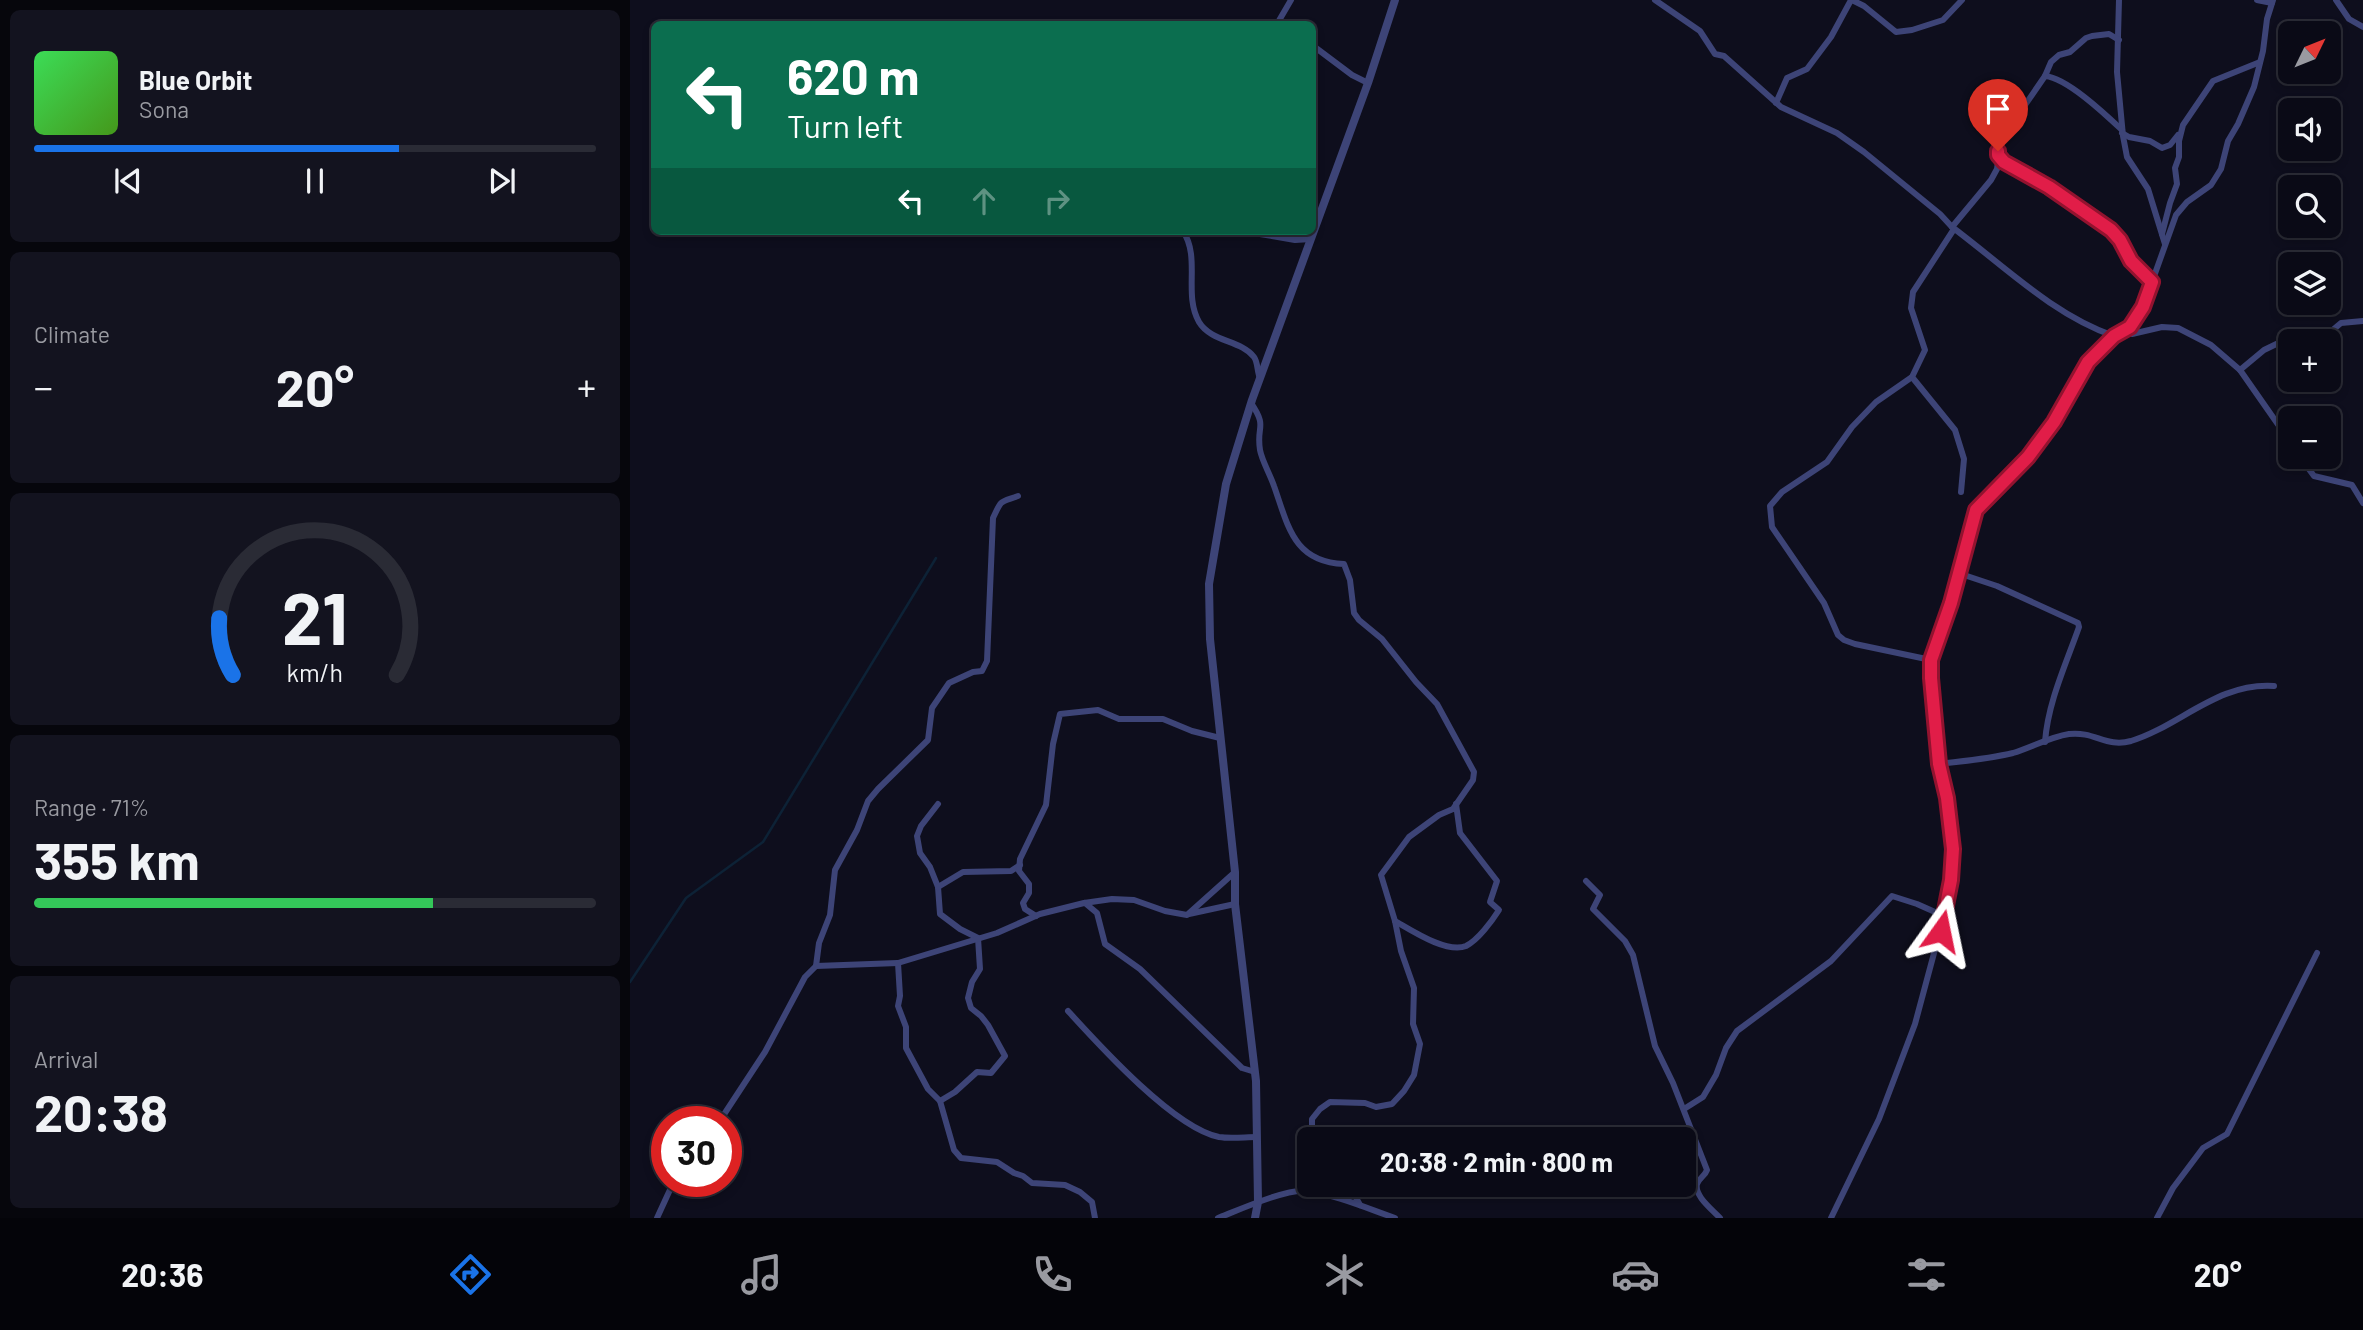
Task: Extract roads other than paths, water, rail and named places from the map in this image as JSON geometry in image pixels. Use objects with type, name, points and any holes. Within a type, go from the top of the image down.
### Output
[{"type":"street","points":[[1281,21],[1292,0]]},
{"type":"street","points":[[1316,225],[1395,0]]},
{"type":"street","points":[[1655,0],[1700,31],[1715,54],[1724,56],[1776,103],[1837,133],[1940,214],[1953,228],[2042,296],[2089,327],[2114,336]]},
{"type":"street","points":[[1776,103],[1787,78],[1807,69],[1831,37],[1852,0],[1864,6],[1896,32],[1943,20],[1962,0]]},
{"type":"street","points":[[2119,0],[2117,72],[2122,131],[2127,157],[2148,189],[2166,247]]},
{"type":"street","points":[[1831,1218],[1879,1119],[1915,1024],[1944,916],[1951,880],[1953,849],[1947,798],[1939,764],[1931,660],[1951,603],[1976,510],[2028,457],[2054,422],[2088,362],[2114,336],[2130,327],[2143,307],[2176,215],[2187,202],[2211,184],[2221,169],[2228,141],[2254,87],[2273,1],[2257,0]]},
{"type":"street","points":[[2336,0],[2349,19],[2363,27]]},
{"type":"street","points":[[1931,660],[1855,644],[1838,635],[1824,603],[1772,527],[1770,506],[1782,492],[1827,462],[1852,427],[1876,402],[1912,377],[1925,350],[1910,308],[1915,287],[1953,228],[1991,180],[1997,169],[2001,140],[2045,76],[2051,62],[2059,55],[2070,52],[2086,38],[2109,34],[2119,40]]},
{"type":"street","points":[[1316,48],[1352,75],[1368,83]]},
{"type":"street","points":[[2045,76],[2072,87],[2129,137],[2150,141],[2162,148],[2170,145],[2180,133],[2190,113],[2213,81],[2260,62]]},
{"type":"street","points":[[2162,235],[2177,184],[2175,168],[2180,151],[2180,133]]},
{"type":"street","points":[[1998,155],[2004,162],[2049,187],[2111,230],[2120,240],[2131,261],[2152,282]]},
{"type":"street","points":[[1184,235],[1192,260],[1191,292],[1199,322],[1208,333],[1238,346],[1255,358],[1260,378]]},
{"type":"street","points":[[1266,235],[1294,240],[1311,239]]},
{"type":"street","points":[[1255,1218],[1258,1202],[1255,1072],[1235,904],[1235,873],[1210,639],[1209,584],[1226,484],[1251,403],[1312,235]]},
{"type":"street","points":[[2240,370],[2264,350],[2297,334],[2328,334],[2341,323],[2363,321]]},
{"type":"street","points":[[2126,329],[2132,334],[2162,327],[2178,328],[2211,345],[2240,370],[2278,424]]},
{"type":"street","points":[[1912,377],[1955,430],[1964,460],[1961,492]]},
{"type":"street","points":[[1251,403],[1262,418],[1260,450],[1295,541],[1310,555],[1344,564],[1350,580],[1354,613],[1382,639],[1437,704],[1474,772],[1473,780],[1453,809],[1409,836],[1381,875],[1401,951],[1414,988],[1413,1024],[1420,1044],[1414,1075],[1392,1104],[1376,1107],[1364,1103],[1330,1102],[1312,1119],[1312,1127]]},
{"type":"street","points":[[2309,469],[2314,476],[2352,485],[2363,503]]},
{"type":"street","points":[[730,1106],[765,1052],[806,977],[816,966],[819,943],[830,915],[835,870],[857,830],[868,801],[928,740],[932,708],[949,683],[973,672],[982,671],[987,661],[993,518],[1006,498],[1017,496]]},
{"type":"street","points":[[1958,573],[1997,586],[2078,623],[2079,627],[2046,724],[2045,742]]},
{"type":"street","points":[[1939,764],[2012,753],[2070,734],[2085,733],[2108,743],[2129,741],[2227,693],[2245,688],[2274,686]]},
{"type":"street","points":[[1035,916],[1025,909],[1029,884],[1019,871],[1020,859],[1046,804],[1053,744],[1060,714],[1074,710],[1098,710],[1119,719],[1163,719],[1192,731],[1220,738]]},
{"type":"street","points":[[938,804],[921,826],[917,836],[920,853],[930,867],[938,887],[940,914],[978,938]]},
{"type":"street","points":[[1395,921],[1434,943],[1466,946],[1488,926],[1499,910],[1490,902],[1497,881],[1460,833],[1456,804]]},
{"type":"street","points":[[938,887],[963,872],[1011,871],[1020,865]]},
{"type":"street","points":[[1187,915],[1235,873]]},
{"type":"street","points":[[1586,881],[1600,895],[1593,909],[1625,941],[1633,955],[1655,1046],[1684,1109],[1707,1170],[1696,1188],[1720,1218]]},
{"type":"street","points":[[1684,1109],[1703,1097],[1737,1031],[1831,961],[1892,896],[1944,916]]},
{"type":"street","points":[[816,966],[898,963],[998,933],[1035,916],[1112,899],[1134,900],[1165,911],[1187,915],[1235,904]]},
{"type":"street","points":[[1085,903],[1097,913],[1105,944],[1140,969],[1242,1068],[1255,1072]]},
{"type":"street","points":[[940,1101],[955,1092],[977,1072],[991,1073],[1005,1056],[988,1025],[971,1009],[968,998],[979,969],[978,938]]},
{"type":"street","points":[[2157,1218],[2173,1188],[2193,1161],[2209,1143],[2220,1140],[2227,1134],[2317,953]]},
{"type":"street","points":[[898,963],[898,1006],[906,1027],[906,1048],[929,1089],[940,1101],[954,1150],[961,1158],[997,1162],[1014,1173],[1023,1175],[1032,1183],[1065,1185],[1080,1192],[1092,1202],[1095,1218]]},
{"type":"street","points":[[1068,1011],[1126,1071],[1178,1116],[1220,1137],[1257,1136]]},
{"type":"street","points":[[1218,1218],[1258,1202],[1304,1190],[1360,1205],[1395,1218]]},
{"type":"street","points":[[657,1218],[667,1197]]},
{"type":"street","points":[[1356,1197],[1360,1205]]},
{"type":"waterway","points":[[630,982],[686,898],[763,842],[936,558]]}]
